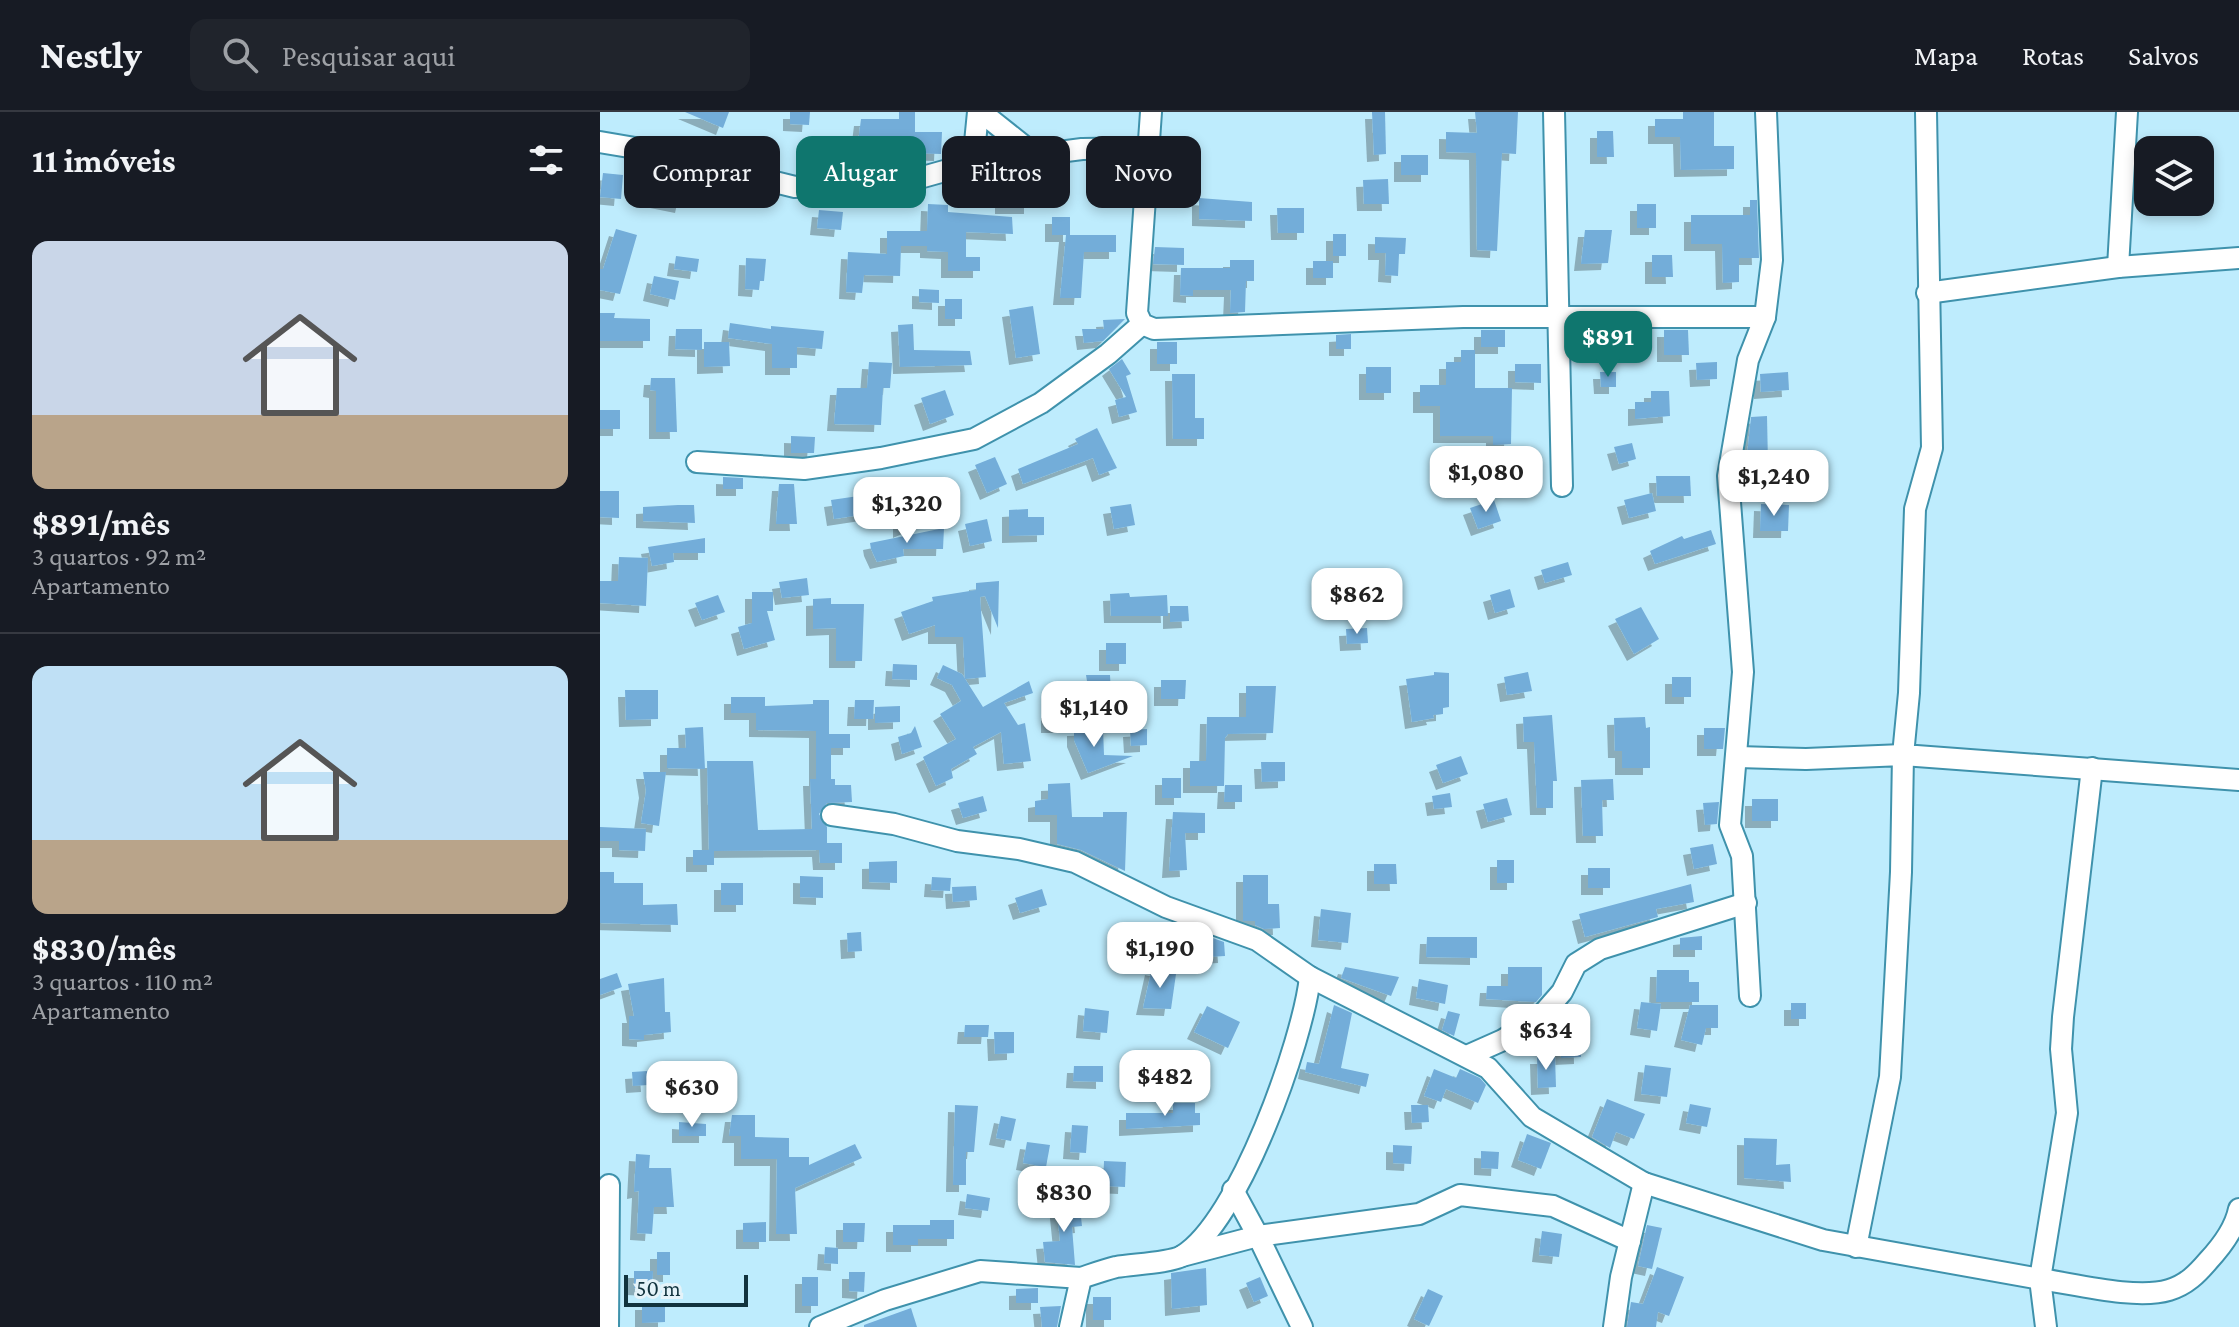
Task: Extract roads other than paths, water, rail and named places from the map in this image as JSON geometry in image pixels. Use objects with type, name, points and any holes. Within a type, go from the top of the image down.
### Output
[{"type":"street","points":[[979,112],[1010,136]]},
{"type":"street","points":[[976,136],[979,112]]},
{"type":"street","points":[[1148,136],[1151,112]]},
{"type":"street","points":[[1554,112],[1562,486]]},
{"type":"street","points":[[1750,996],[1742,856],[1730,825],[1743,672],[1728,476],[1748,360],[1765,317],[1772,260],[1766,112]]},
{"type":"street","points":[[1856,1247],[1890,1077],[1915,509],[1932,448],[1926,112]]},
{"type":"street","points":[[2118,267],[2127,112]]},
{"type":"street","points":[[600,142],[795,187],[905,182],[942,172]]},
{"type":"street","points":[[1143,208],[1137,313],[1142,324],[1154,329],[1560,317],[1765,317]]},
{"type":"street","points":[[1927,293],[2118,267],[2239,258]]},
{"type":"street","points":[[697,462],[804,469],[881,458],[974,439],[1041,403],[1142,324]]},
{"type":"street","points":[[1738,757],[1806,759],[1903,755],[2239,780]]},
{"type":"street","points":[[2046,1327],[2040,1279],[2067,1113],[2062,1033],[2092,768]]},
{"type":"street","points":[[832,815],[894,824],[957,841],[1019,849],[1075,862],[1166,907],[1257,940],[1310,977],[1488,1068],[1532,1117],[1644,1183],[1823,1240],[2040,1279],[2132,1292],[2167,1291],[2191,1280],[2216,1253],[2236,1224],[2239,1209]]},
{"type":"street","points":[[1467,1056],[1503,1040],[1541,1016],[1562,992],[1576,964],[1600,949],[1746,903]]},
{"type":"street","points":[[1182,1256],[1219,1216],[1287,1076],[1310,977]]},
{"type":"street","points":[[1614,1327],[1644,1183]]},
{"type":"street","points":[[608,1327],[609,1185]]},
{"type":"street","points":[[1233,1190],[1302,1327]]},
{"type":"street","points":[[820,1327],[885,1300],[980,1271],[1081,1278],[1258,1236],[1419,1214],[1460,1195],[1553,1206],[1630,1241]]},
{"type":"street","points":[[1070,1327],[1081,1278]]}]
